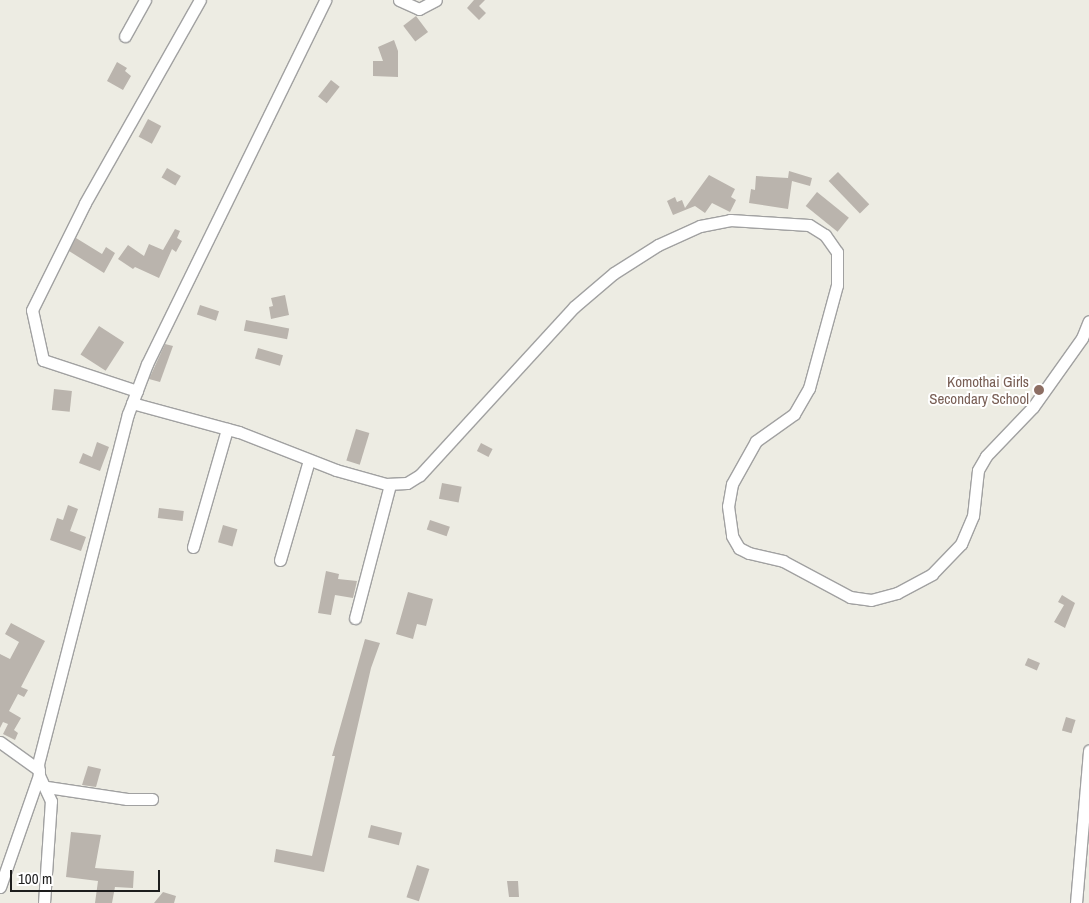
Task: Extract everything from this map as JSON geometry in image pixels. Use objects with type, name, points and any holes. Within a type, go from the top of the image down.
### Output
[{"type":"street","points":[[126,36],[145,0]]},
{"type":"street","points":[[136,391],[44,360],[32,310],[84,203],[200,0]]},
{"type":"street","points":[[0,887],[39,772],[136,391],[325,0]]},
{"type":"street","points":[[399,0],[418,9],[436,0]]},
{"type":"street","points":[[132,403],[227,429],[309,460],[390,485],[407,483],[420,475],[515,367],[574,307],[614,273],[658,244],[700,226],[730,220],[809,225],[825,235],[837,252],[837,285],[808,388],[798,408],[782,425],[756,441],[732,484],[728,506],[732,536],[739,548],[749,553],[782,561],[850,597],[871,600],[896,593],[932,574],[961,544],[972,516],[978,470],[986,456],[1032,407],[1082,338],[1089,321]]},
{"type":"street","points":[[193,546],[227,429]]},
{"type":"street","points":[[280,560],[309,460]]},
{"type":"street","points":[[355,618],[390,485]]},
{"type":"street","points":[[0,742],[39,772],[47,787],[51,801],[44,903]]},
{"type":"street","points":[[1076,903],[1089,751]]},
{"type":"street","points":[[47,787],[127,799],[152,798]]},
{"type":"building","points":[[474,0],[485,0],[479,6],[486,13],[479,20],[467,8]]},
{"type":"building","points":[[416,16],[428,32],[415,42],[403,26]]},
{"type":"building","points":[[394,40],[398,51],[398,77],[373,76],[373,61],[383,61],[378,47]]},
{"type":"building","points":[[117,62],[127,68],[125,71],[131,76],[123,90],[107,81]]},
{"type":"building","points":[[331,80],[340,87],[327,103],[318,97]]},
{"type":"building","points":[[148,119],[161,126],[152,144],[139,137]]},
{"type":"building","points":[[167,168],[181,176],[175,186],[162,178]]},
{"type":"building","points":[[789,171],[812,178],[810,186],[792,181],[788,209],[749,203],[751,189],[755,190],[756,176],[788,178]]},
{"type":"building","points":[[838,172],[869,204],[860,213],[829,181]]},
{"type":"building","points":[[709,175],[735,189],[731,197],[736,200],[730,212],[712,203],[705,213],[695,206],[673,215],[667,201],[675,197],[677,202],[682,200],[685,208]]},
{"type":"building","points":[[817,192],[849,218],[838,232],[806,206]]},
{"type":"building","points":[[175,229],[180,231],[177,238],[182,241],[176,252],[172,249],[159,278],[135,267],[133,269],[118,259],[128,245],[144,256],[149,244],[163,250]]},
{"type":"building","points":[[76,238],[102,254],[106,247],[115,253],[104,273],[69,251]]},
{"type":"building","points":[[285,295],[289,315],[271,319],[269,307],[273,306],[271,298]]},
{"type":"building","points":[[200,305],[219,311],[216,321],[197,315]]},
{"type":"building","points":[[246,320],[289,328],[287,339],[244,331]]},
{"type":"building","points":[[99,326],[124,342],[106,371],[80,355]]},
{"type":"building","points":[[165,344],[173,346],[160,382],[149,379]]},
{"type":"building","points":[[258,348],[283,355],[280,366],[255,359]]},
{"type":"building","points":[[54,389],[72,391],[70,412],[52,410]]},
{"type":"building","points":[[356,429],[369,433],[360,465],[346,461]]},
{"type":"building","points":[[97,442],[109,447],[100,471],[79,463],[83,453],[92,457]]},
{"type":"building","points":[[481,443],[493,449],[488,457],[477,451]]},
{"type":"building","points":[[442,483],[462,487],[459,503],[439,499]]},
{"type":"building","points":[[68,505],[78,509],[70,531],[86,537],[81,551],[50,540],[57,518],[63,520]]},
{"type":"building","points":[[159,508],[184,511],[183,521],[158,518]]},
{"type":"building","points":[[430,520],[450,527],[447,536],[427,529]]},
{"type":"building","points":[[223,525],[237,529],[232,546],[218,542]]},
{"type":"building","points":[[326,571],[339,574],[338,579],[357,581],[353,598],[335,595],[331,615],[318,613]]},
{"type":"building","points":[[408,592],[433,599],[426,626],[417,624],[413,639],[396,634]]},
{"type":"building","points":[[1062,595],[1075,603],[1065,628],[1054,622],[1064,605],[1058,602]]},
{"type":"building","points":[[11,623],[45,641],[21,687],[28,690],[24,697],[18,694],[9,711],[21,718],[14,730],[18,733],[15,740],[3,734],[8,724],[3,722],[0,728],[0,654],[10,659],[19,642],[5,634]]},
{"type":"building","points":[[365,639],[380,643],[371,668],[324,872],[274,862],[276,849],[312,856],[335,756],[332,756]]},
{"type":"building","points":[[1028,658],[1040,663],[1037,670],[1025,665]]},
{"type":"building","points":[[1066,717],[1076,720],[1071,733],[1062,730]]},
{"type":"building","points":[[88,766],[101,769],[96,787],[82,785]]},
{"type":"building","points":[[371,825],[402,833],[399,845],[368,838]]},
{"type":"building","points":[[71,832],[101,835],[95,868],[134,871],[133,888],[115,887],[112,903],[95,903],[98,881],[66,877]]},
{"type":"building","points":[[417,865],[429,869],[419,901],[406,897]]},
{"type":"building","points":[[507,881],[518,881],[519,897],[509,897]]},
{"type":"building","points":[[163,892],[176,896],[174,903],[154,903]]},
{"type":"place","name":"Komothai Girls Secondary School","points":[[1039,390]]}]
